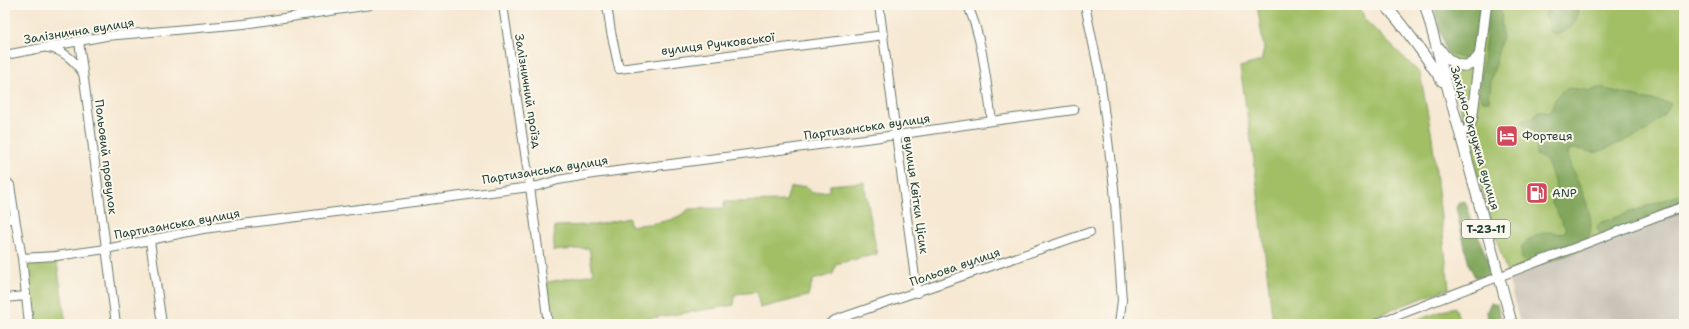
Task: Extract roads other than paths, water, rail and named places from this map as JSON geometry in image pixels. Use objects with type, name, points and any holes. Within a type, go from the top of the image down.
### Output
[{"type":"main road","name":"Т-23-11","points":[[1385,5],[1421,48],[1447,90]]},
{"type":"main road","name":"Західно-Окружна вулиця","points":[[1425,5],[1447,90],[1511,319]]},
{"type":"main road","points":[[1460,133],[1468,131],[1471,123],[1486,5]]},
{"type":"main road","points":[[1433,36],[1445,57],[1456,65],[1468,65],[1478,58],[1480,54]]},
{"type":"street","name":"Залізнична вулиця","points":[[5,55],[106,36],[244,24],[370,5]]},
{"type":"street","name":"Залізничний проїзд","points":[[503,5],[530,186],[548,324]]},
{"type":"street","name":"вулиця Ручковської","points":[[607,5],[611,32],[620,69],[884,35]]},
{"type":"street","name":"вулиця Квітки Цісик","points":[[879,5],[917,293]]},
{"type":"street","points":[[1085,5],[1100,76],[1114,188],[1122,300],[1119,324]]},
{"type":"street","points":[[968,6],[975,22],[987,76],[992,121]]},
{"type":"street","name":"Польовий провулок","points":[[79,41],[116,324]]},
{"type":"street","points":[[43,48],[54,48],[61,52],[77,65],[83,74]]},
{"type":"street","name":"Партизанська вулиця","points":[[22,258],[56,256],[106,250],[203,229],[530,186],[593,174],[896,135],[1074,110]]},
{"type":"street","points":[[5,180],[10,184],[22,258],[29,324]]},
{"type":"street","points":[[1375,324],[1684,206]]},
{"type":"street","points":[[5,220],[15,218]]},
{"type":"street","name":"Польова вулиця","points":[[829,324],[835,320],[917,293],[1090,232]]},
{"type":"street","points":[[150,241],[162,324]]},
{"type":"street","points":[[5,298],[26,296]]},
{"type":"place","name":"Фортеця","points":[[1507,136]]},
{"type":"place","name":"ANP","points":[[1537,193]]}]
